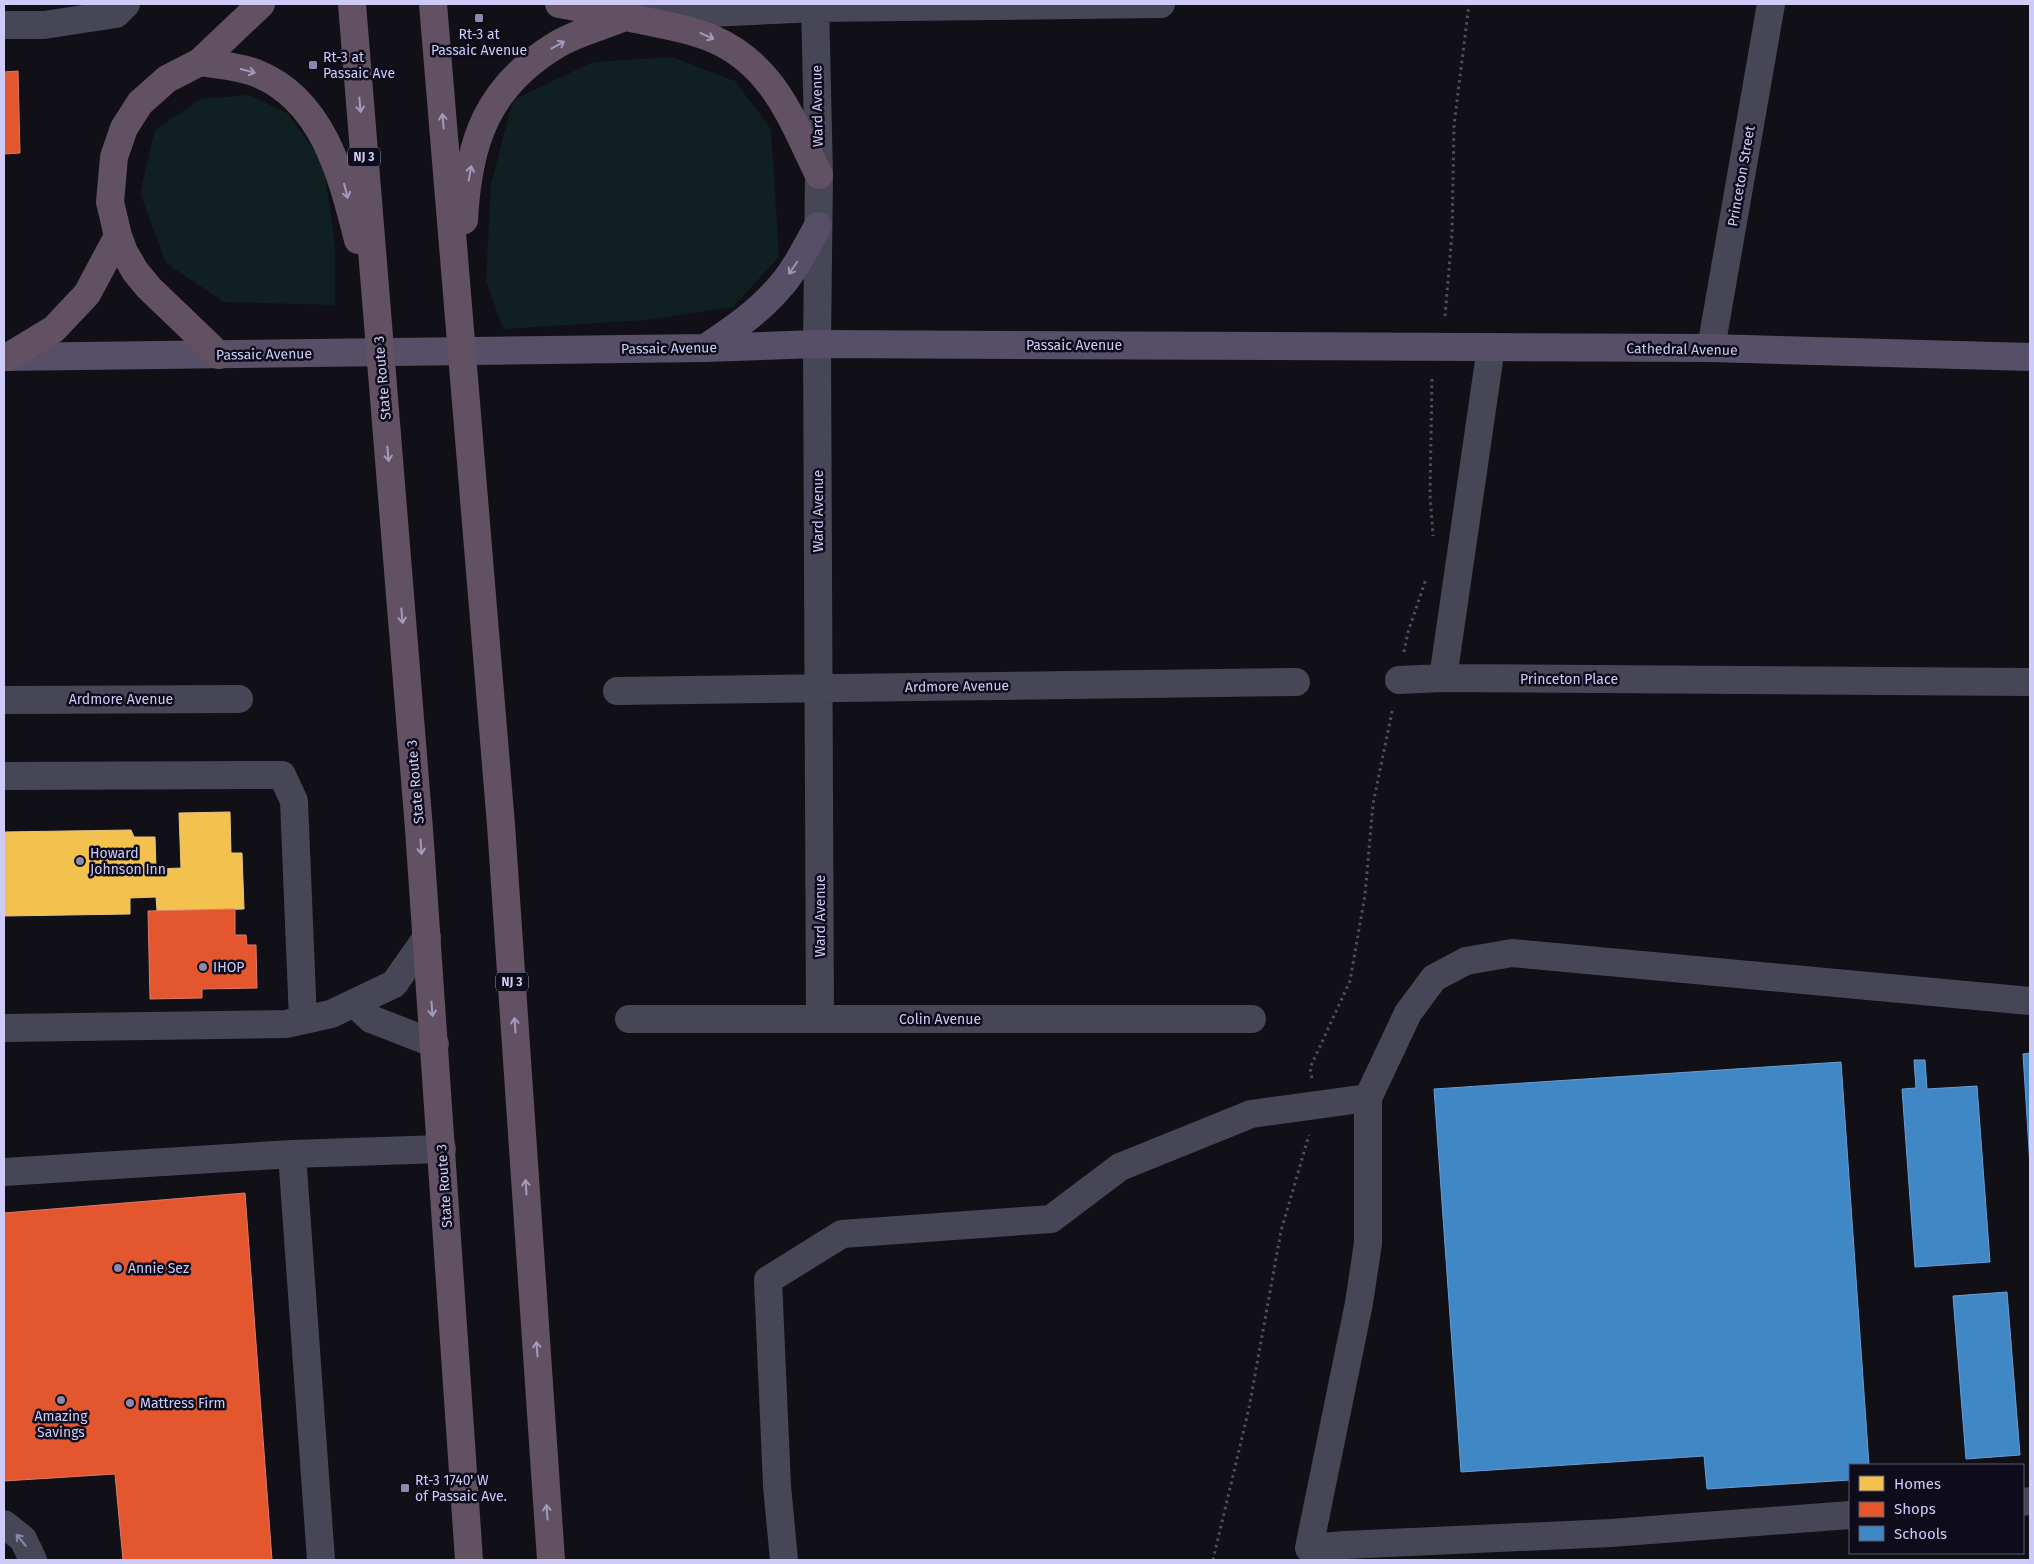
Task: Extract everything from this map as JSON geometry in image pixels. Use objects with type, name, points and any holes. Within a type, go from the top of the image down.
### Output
[{"type":"highway","points":[[219,354],[140,276],[124,252],[110,202],[114,157],[124,128],[140,103],[167,79],[200,62],[261,4]]},
{"type":"highway","name":"State Route 3","points":[[352,4],[427,937],[469,1560]]},
{"type":"highway","name":"NJ 3","points":[[433,4],[508,921],[550,1560]]},
{"type":"highway","points":[[559,4],[608,11],[698,32],[728,46],[750,62],[781,99],[819,175]]},
{"type":"highway","points":[[459,309],[465,198],[472,159],[483,124],[495,100],[514,76],[530,62],[608,11]]},
{"type":"highway","points":[[200,62],[256,73],[276,83],[290,94],[308,113],[322,133],[344,183],[377,310]]},
{"type":"highway","points":[[6,356],[54,329],[87,294],[118,236]]},
{"type":"main road","points":[[705,348],[739,326],[779,288],[795,266],[818,226]]},
{"type":"main road","name":"Passaic Avenue","points":[[6,356],[705,348],[817,344],[1334,346]]},
{"type":"main road","name":"Cathedral Avenue","points":[[1334,346],[1711,348],[2030,357]]},
{"type":"street","points":[[4,25],[44,25],[116,14],[126,4]]},
{"type":"street","points":[[608,11],[815,6],[1161,4]]},
{"type":"street","name":"Princeton Street","points":[[1711,348],[1771,4]]},
{"type":"street","name":"Ward Avenue","points":[[815,6],[819,175],[817,344],[820,1019]]},
{"type":"street","points":[[1398,680],[1443,678],[1491,347]]},
{"type":"street","name":"Princeton Place","points":[[1443,678],[2030,682]]},
{"type":"street","name":"Ardmore Avenue","points":[[618,691],[1296,682]]},
{"type":"street","name":"Ardmore Avenue","points":[[4,700],[239,699]]},
{"type":"street","points":[[4,776],[282,775],[294,801],[303,1020]]},
{"type":"street","points":[[4,1028],[286,1024],[331,1014],[394,984],[427,937]]},
{"type":"street","points":[[1849,1515],[1610,1533],[1309,1548],[1359,1303],[1368,1243],[1368,1098],[1408,1013],[1434,978],[1466,961],[1512,953],[2030,1001]]},
{"type":"street","points":[[354,1004],[371,1019],[435,1044]]},
{"type":"street","name":"Colin Avenue","points":[[628,1019],[1252,1019]]},
{"type":"street","points":[[784,1560],[776,1486],[768,1280],[842,1234],[1051,1219],[1120,1167],[1251,1114],[1368,1098]]},
{"type":"street","points":[[4,1172],[292,1154],[442,1149]]},
{"type":"street","points":[[292,1154],[321,1560]]},
{"type":"street","points":[[4,1524],[23,1539],[33,1560]]},
{"type":"path","points":[[1445,316],[1452,234],[1454,126],[1469,4]]},
{"type":"path","points":[[1432,379],[1430,494],[1433,539]]},
{"type":"path","points":[[1213,1560],[1249,1408],[1281,1231],[1318,1105],[1310,1068],[1350,981],[1366,895],[1373,804],[1408,632],[1428,576]]},
{"type":"shaded area","points":[[672,57],[735,81],[771,129],[779,257],[733,307],[646,320],[503,329],[486,280],[491,184],[513,100],[593,62]]},
{"type":"shaded area","points":[[249,95],[287,113],[323,162],[335,243],[335,305],[224,302],[166,263],[140,193],[155,130],[201,99]]},
{"type":"building: Homes","name":"Howard Johnson Inn","points":[[230,812],[231,853],[242,853],[244,909],[157,911],[156,897],[130,898],[130,914],[4,916],[4,832],[131,830],[134,837],[155,837],[156,869],[181,868],[179,813]]},
{"type":"building: Shops","points":[[18,71],[20,153],[4,154],[4,72]]},
{"type":"building: Shops","name":"IHOP","points":[[235,909],[235,935],[246,935],[247,945],[256,945],[257,988],[202,989],[202,998],[150,999],[148,911]]},
{"type":"building: Shops","points":[[245,1193],[272,1560],[123,1560],[115,1474],[4,1481],[4,1213]]},
{"type":"building: Schools","points":[[2030,1053],[2030,1166],[2023,1054]]},
{"type":"building: Schools","points":[[1914,1060],[1925,1060],[1927,1089],[1977,1086],[1990,1262],[1915,1267],[1902,1089],[1916,1088]]},
{"type":"building: Schools","points":[[1841,1062],[1869,1464],[1849,1464],[1849,1480],[1707,1489],[1704,1456],[1461,1472],[1434,1089]]},
{"type":"building: Schools","points":[[2007,1292],[2020,1455],[1966,1459],[1953,1296]]},
{"type":"place","name":"Rt-3 at Passaic Avenue","points":[[479,18]]},
{"type":"place","name":"Rt-3 at Passaic Ave","points":[[313,65]]},
{"type":"place","name":"Howard Johnson Inn","points":[[80,861]]},
{"type":"place","name":"IHOP","points":[[203,967]]},
{"type":"place","name":"Annie Sez","points":[[118,1268]]},
{"type":"place","name":"Amazing Savings","points":[[61,1400]]},
{"type":"place","name":"Mattress Firm","points":[[130,1403]]},
{"type":"place","name":"Rt-3 1740' W of Passaic Ave.","points":[[405,1488]]}]
